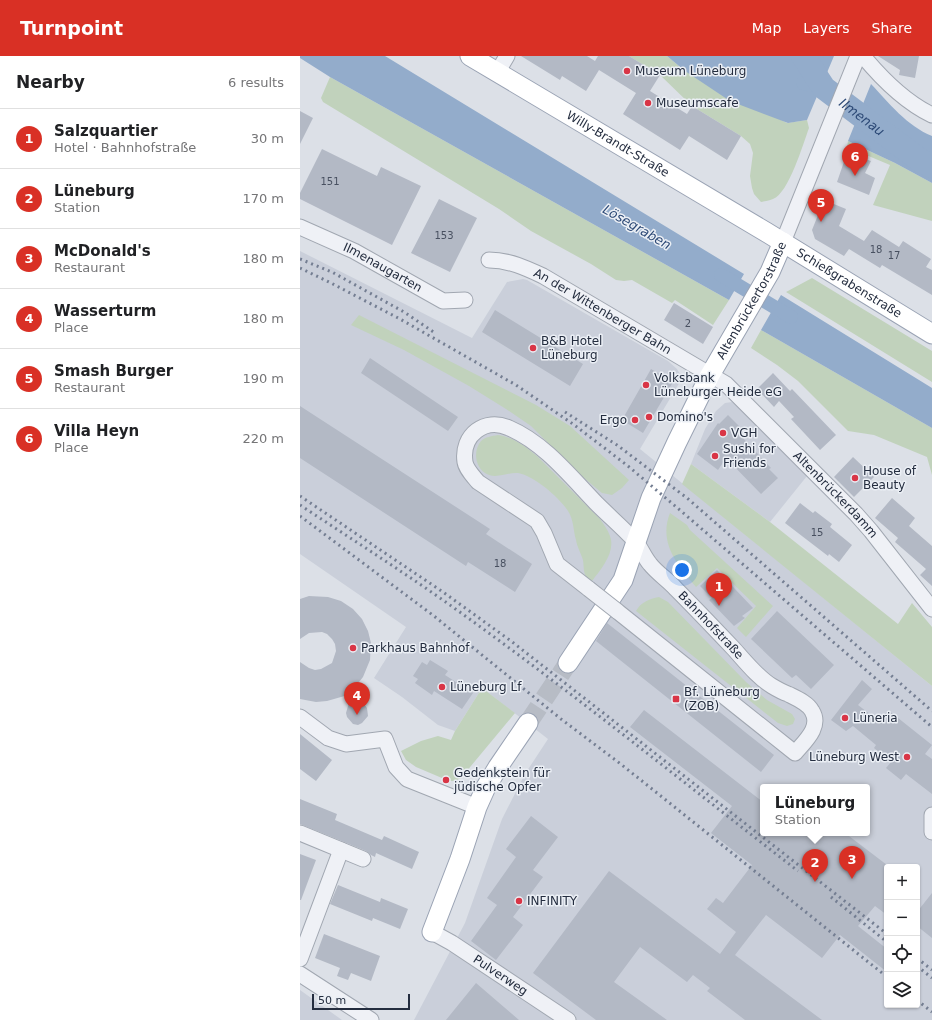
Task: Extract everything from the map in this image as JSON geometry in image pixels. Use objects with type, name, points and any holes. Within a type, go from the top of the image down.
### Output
[{"type":"main road","name":"Willy-Brandt-Straße","points":[[470,56],[766,232]]},
{"type":"main road","name":"Schießgrabenstraße","points":[[766,232],[932,334]]},
{"type":"main road","name":"Altenbrückertorstraße","points":[[568,663],[622,580],[651,498],[677,442],[710,375],[770,272],[783,242]]},
{"type":"main road","points":[[432,932],[477,807],[486,787],[528,723]]},
{"type":"street","points":[[497,73],[507,56]]},
{"type":"street","points":[[859,59],[873,68],[902,96],[932,116]]},
{"type":"street","name":"Altenbrückertorstraße","points":[[783,242],[859,59]]},
{"type":"street","name":"Ilmenaugarten","points":[[300,227],[354,251],[442,301],[465,300]]},
{"type":"street","name":"An der Wittenberger Bahn","points":[[490,260],[498,260],[523,266],[543,276],[710,375]]},
{"type":"street","name":"Altenbrückerdamm","points":[[710,375],[726,384],[856,514],[872,531],[932,609]]},
{"type":"street","name":"Bahnhofstraße","points":[[491,424],[502,425],[530,440],[552,458],[636,542],[650,564],[676,588],[770,686],[796,698],[812,710],[815,717],[815,726],[795,753],[557,564],[544,533],[537,521],[478,482],[471,474],[465,463],[465,453],[471,436],[478,429],[491,424]]},
{"type":"street","points":[[300,717],[328,738],[346,744],[385,740],[396,767],[407,779],[477,807]]},
{"type":"street","points":[[932,815],[932,832]]},
{"type":"street","points":[[300,833],[363,859]]},
{"type":"street","points":[[300,958],[341,850]]},
{"type":"street","name":"Pulverweg","points":[[432,932],[452,943],[568,1020]]},
{"type":"street","points":[[300,974],[371,1020]]},
{"type":"shaded area","points":[[300,251],[472,338],[507,282],[523,279],[527,280],[668,361],[677,369],[681,376],[681,380],[640,449],[932,686],[932,1020],[414,1020],[465,923],[502,819],[525,774],[548,739],[482,688],[455,731],[438,725],[402,697],[374,678],[406,627],[300,554]]},
{"type":"shaded area","points":[[732,402],[742,410],[807,476],[770,522],[691,464],[705,429],[716,411],[725,403]]},
{"type":"shaded area","points":[[300,990],[342,1020],[300,1020]]},
{"type":"green space","points":[[629,56],[667,56],[685,71],[787,123],[807,120],[809,128],[795,167],[785,188],[779,195],[772,200],[761,202],[754,194],[750,176],[753,153],[750,144],[741,136],[692,106],[660,75]]},
{"type":"green space","points":[[330,77],[729,300],[713,325],[675,300],[672,303],[632,280],[616,280],[591,264],[531,231],[499,209],[323,102],[321,98]]},
{"type":"green space","points":[[848,141],[895,163],[932,183],[932,221],[873,205],[890,165],[847,147]]},
{"type":"green space","points":[[812,278],[932,351],[932,382],[786,292]]},
{"type":"green space","points":[[359,315],[536,405],[570,426],[629,480],[622,488],[612,495],[602,493],[578,473],[531,426],[506,409],[469,386],[404,350],[351,325]]},
{"type":"green space","points":[[761,330],[932,428],[932,475],[927,457],[874,435],[848,431],[798,381],[751,348]]},
{"type":"green space","points":[[498,435],[519,442],[537,456],[600,519],[606,528],[610,536],[611,548],[607,560],[592,581],[588,579],[585,574],[583,560],[570,514],[564,505],[546,488],[531,478],[518,473],[493,476],[485,473],[479,466],[476,458],[478,445],[484,439]]},
{"type":"green space","points":[[691,464],[770,522],[898,624],[912,603],[932,627],[932,686],[682,484]]},
{"type":"green space","points":[[670,513],[687,525],[690,530],[773,606],[746,637],[737,628],[756,606],[717,568],[696,587],[677,562],[668,544],[666,534]]},
{"type":"green space","points":[[659,597],[668,602],[746,682],[767,700],[792,714],[795,719],[793,724],[787,726],[778,723],[636,611],[640,605],[646,601]]},
{"type":"green space","points":[[482,688],[515,713],[461,778],[455,781],[449,781],[416,767],[406,760],[401,751],[421,741],[438,736],[451,740]]},
{"type":"water","points":[[300,56],[385,56],[744,274],[729,300],[330,77],[300,58]]},
{"type":"water","points":[[667,56],[834,56],[807,120],[788,123],[730,101],[685,71]]},
{"type":"water","points":[[871,84],[906,120],[923,132],[932,136],[932,183],[895,163],[848,141]]},
{"type":"water","points":[[781,295],[932,388],[932,428],[761,330]]},
{"type":"building","points":[[521,56],[587,56],[595,61],[598,56],[629,56],[660,75],[650,91],[687,114],[692,106],[741,136],[727,160],[689,136],[680,150],[623,114],[636,93],[599,70],[586,91],[562,76],[560,80]]},
{"type":"building","points":[[878,56],[919,56],[915,78],[899,75],[900,70]]},
{"type":"building","points":[[300,111],[313,118],[300,144]]},
{"type":"building","points":[[322,149],[377,176],[381,167],[421,186],[392,245],[300,199],[300,193]]},
{"type":"building","points":[[847,153],[871,161],[865,173],[875,178],[869,195],[837,182]]},
{"type":"building","points":[[439,199],[477,218],[450,272],[411,253]]},
{"type":"building","points":[[824,200],[846,209],[839,226],[864,241],[872,230],[899,247],[903,241],[931,259],[926,267],[932,270],[932,295],[882,265],[880,268],[849,249],[844,256],[815,239],[812,230]]},
{"type":"building","points":[[674,303],[713,327],[703,344],[664,320]]},
{"type":"building","name":"B&B Hotel Lüneburg","points":[[495,310],[583,364],[570,386],[482,332]]},
{"type":"building","points":[[370,358],[458,417],[448,431],[361,373]]},
{"type":"building","points":[[651,369],[673,382],[643,433],[622,420]]},
{"type":"building","points":[[773,373],[790,391],[792,389],[836,435],[820,450],[791,419],[794,417],[779,401],[774,407],[757,389]]},
{"type":"building","points":[[300,406],[490,529],[486,534],[532,564],[515,592],[468,562],[466,566],[300,458]]},
{"type":"building","points":[[728,415],[744,431],[741,436],[771,468],[769,469],[778,478],[761,494],[726,458],[718,470],[697,454],[718,423],[719,424]]},
{"type":"building","points":[[853,457],[874,477],[854,497],[834,477]]},
{"type":"building","points":[[892,498],[915,518],[909,526],[932,546],[932,586],[920,575],[926,569],[895,542],[898,538],[875,518]]},
{"type":"building","points":[[800,503],[813,513],[815,511],[832,524],[830,527],[852,545],[839,562],[829,554],[828,556],[785,523]]},
{"type":"building","points":[[717,570],[753,608],[742,616],[745,618],[734,626],[709,600],[712,598],[700,586]]},
{"type":"building","name":"Parkhaus Bahnhof","points":[[309,596],[328,597],[341,601],[353,609],[362,619],[368,631],[371,643],[370,660],[363,677],[348,695],[327,701],[316,702],[300,699],[300,662],[315,670],[321,669],[332,663],[336,651],[335,644],[332,639],[327,634],[322,632],[309,633],[300,639],[300,599]]},
{"type":"building","points":[[777,611],[834,665],[811,689],[796,675],[792,678],[751,639]]},
{"type":"building","points":[[607,623],[774,755],[761,772],[596,641]]},
{"type":"building","name":"Lüneburg Lf","points":[[430,660],[448,671],[445,675],[473,693],[462,709],[434,691],[432,695],[415,683],[418,679],[413,676],[422,662],[427,665]]},
{"type":"building","points":[[862,680],[872,689],[858,705],[875,718],[877,716],[881,719],[888,710],[932,745],[925,754],[932,759],[932,794],[906,774],[901,780],[886,768],[891,762],[874,748],[876,745],[853,726],[846,731],[831,720]]},
{"type":"building","points":[[350,699],[364,704],[367,708],[368,716],[358,725],[353,724],[347,717],[346,713]]},
{"type":"building","points":[[644,710],[760,800],[760,836],[849,836],[886,864],[884,864],[884,913],[875,906],[858,926],[884,947],[884,970],[840,935],[822,958],[766,915],[735,955],[822,1020],[745,1020],[707,991],[710,988],[693,975],[687,982],[640,947],[614,982],[667,1020],[596,1020],[533,973],[609,871],[720,954],[736,932],[707,909],[716,898],[723,903],[752,865],[711,833],[732,806],[630,727]]},
{"type":"building","points":[[300,734],[332,760],[316,781],[300,769]]},
{"type":"building","points":[[300,799],[337,814],[335,820],[382,840],[384,836],[419,852],[412,869],[376,853],[375,857],[366,851],[300,824]]},
{"type":"building","points":[[531,816],[558,837],[533,870],[543,877],[513,917],[523,925],[496,960],[471,941],[497,905],[487,898],[516,857],[506,849]]},
{"type":"building","points":[[300,854],[316,860],[301,900],[300,900]]},
{"type":"building","points":[[338,885],[380,902],[381,898],[408,909],[400,929],[373,918],[372,921],[330,904]]},
{"type":"building","points":[[932,893],[932,938],[920,928],[920,908]]},
{"type":"building","points":[[324,934],[380,956],[371,981],[351,973],[348,980],[337,976],[340,968],[315,958]]},
{"type":"building","points":[[476,983],[519,1020],[446,1020]]},
{"type":"waterway","name":"Ilmenau","points":[[803,56],[824,88],[921,161],[932,166]]},
{"type":"waterway","name":"Ilmenau","points":[[803,83],[824,88],[816,56]]},
{"type":"waterway","name":"Lösegraben","points":[[721,275],[791,317]]},
{"type":"tunnel","points":[[528,723],[568,663]]},
{"type":"railway","points":[[300,259],[332,272],[404,312],[435,333]]},
{"type":"railway","points":[[300,268],[400,319],[516,385],[573,424],[628,466],[932,727]]},
{"type":"railway","points":[[565,412],[617,445],[687,498],[932,711]]},
{"type":"railway","points":[[300,496],[443,592],[511,641],[760,835]]},
{"type":"railway","points":[[300,505],[423,586],[531,664],[798,871]]},
{"type":"railway","points":[[300,516],[434,616],[561,719],[622,765],[884,975]]},
{"type":"railway","points":[[761,836],[884,932]]},
{"type":"railway","points":[[831,897],[884,940]]},
{"type":"railway","points":[[920,960],[932,970]]},
{"type":"railway","points":[[920,968],[932,978]]},
{"type":"railway","points":[[920,1002],[932,1012]]},
{"type":"place","name":"Museum Lüneburg","points":[[627,71]]},
{"type":"place","name":"Museumscafe","points":[[648,103]]},
{"type":"place","name":"Villa Heyn","points":[[855,176]]},
{"type":"place","name":"Smash Burger","points":[[821,222]]},
{"type":"place","name":"B&B Hotel Lüneburg","points":[[533,348]]},
{"type":"place","name":"Volksbank Lüneburger Heide eG","points":[[646,385]]},
{"type":"place","name":"Domino's","points":[[649,417]]},
{"type":"place","name":"Ergo","points":[[635,420]]},
{"type":"place","name":"VGH","points":[[723,433]]},
{"type":"place","name":"Sushi for Friends","points":[[715,456]]},
{"type":"place","name":"House of Beauty","points":[[855,478]]},
{"type":"place","name":"Salzquartier","points":[[719,606]]},
{"type":"place","name":"Parkhaus Bahnhof","points":[[353,648]]},
{"type":"place","name":"Lüneburg Lf","points":[[442,687]]},
{"type":"place","name":"Bf. Lüneburg (ZOB)","points":[[676,699]]},
{"type":"place","name":"Wasserturm","points":[[357,715]]},
{"type":"place","name":"Lüneria","points":[[845,718]]},
{"type":"place","name":"Lüneburg West","points":[[907,757]]},
{"type":"place","name":"Gedenkstein für jüdische Opfer","points":[[446,780]]},
{"type":"place","name":"McDonald's","points":[[852,879]]},
{"type":"place","name":"Lüneburg","points":[[815,882]]},
{"type":"place","name":"INFINITY","points":[[519,901]]}]
